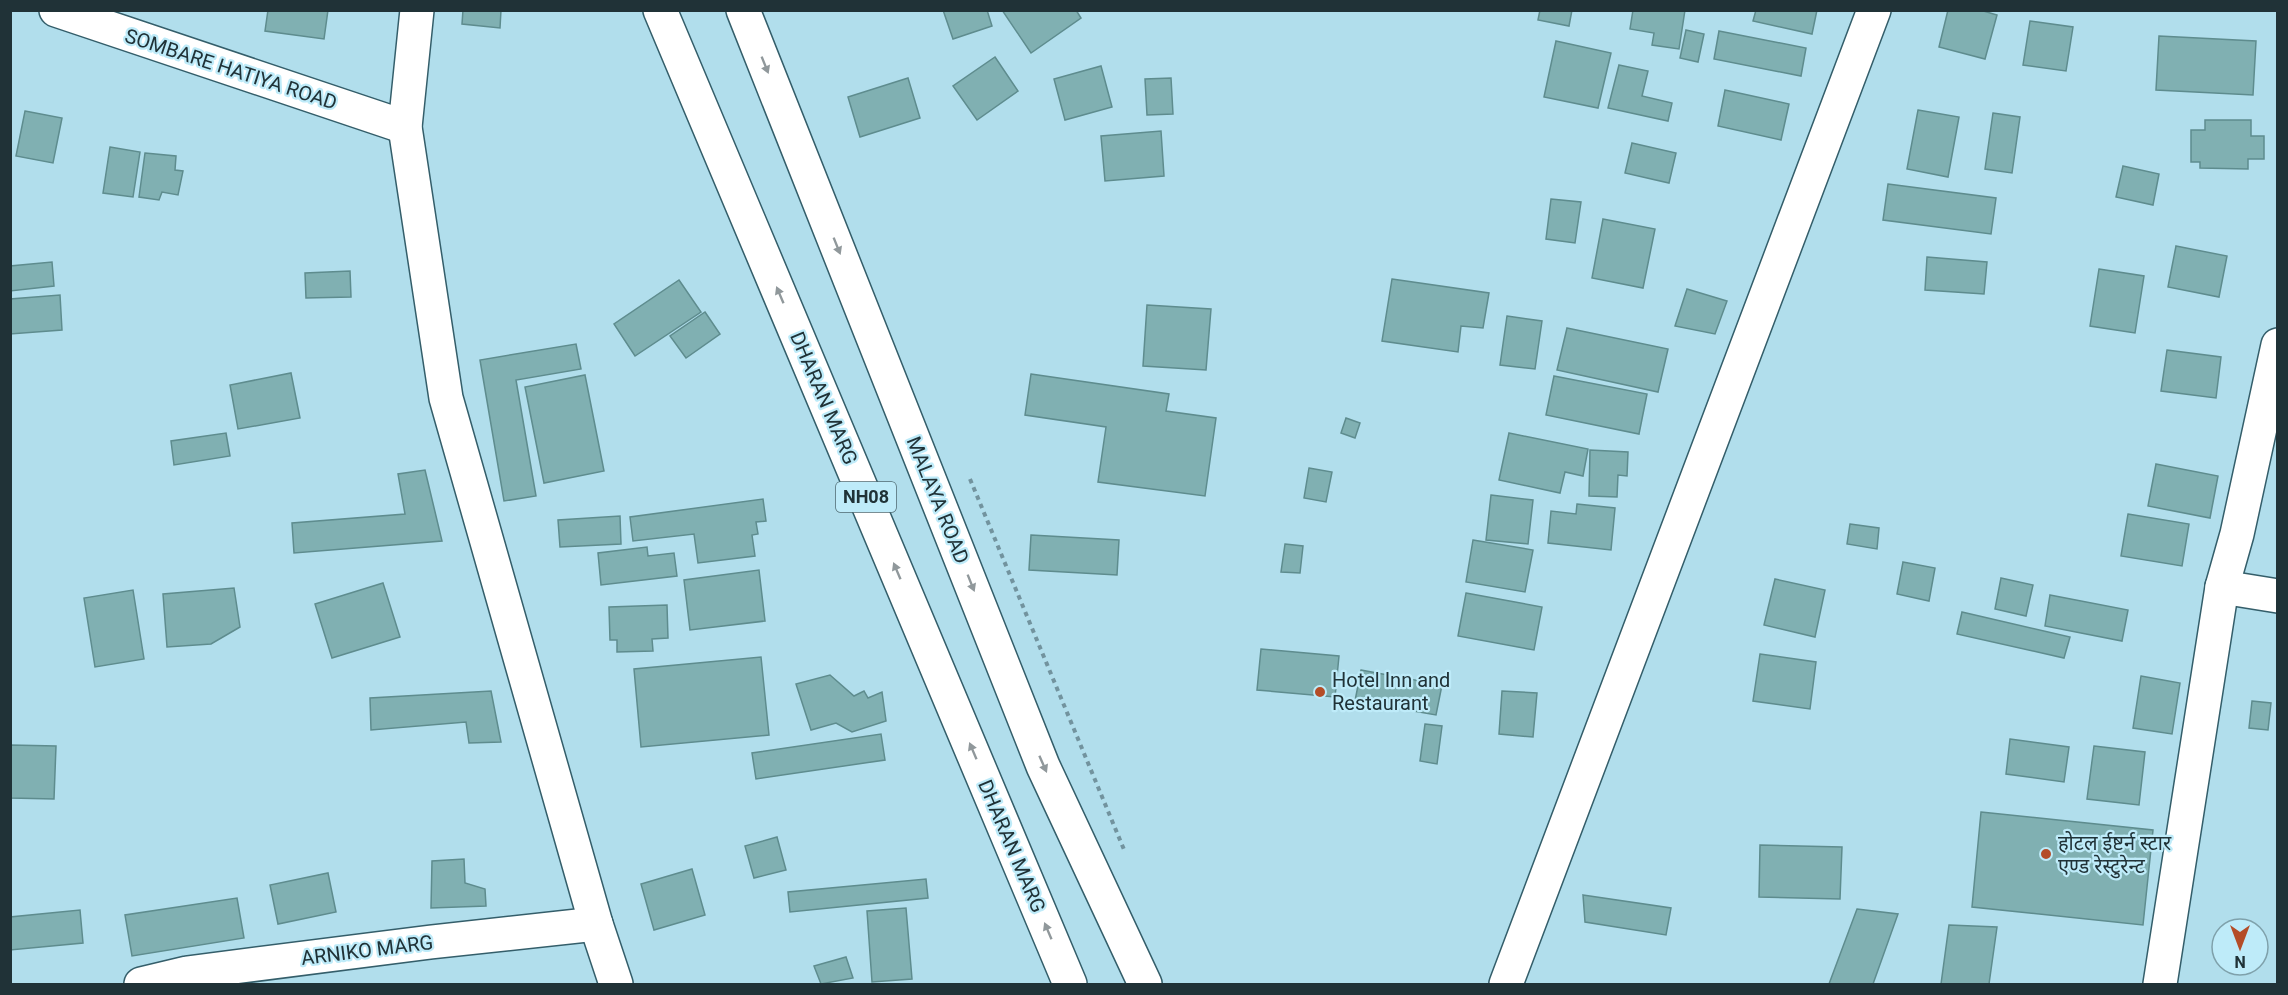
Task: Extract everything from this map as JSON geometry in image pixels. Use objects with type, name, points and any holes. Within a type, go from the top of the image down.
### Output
[{"type":"main road","name":"SOMBARE HATIYA ROAD","points":[[56,10],[405,127]]},
{"type":"main road","points":[[417,10],[405,127],[446,398],[596,924],[616,984]]},
{"type":"main road","name":"DHARAN MARG","points":[[660,10],[1070,984]]},
{"type":"main road","name":"MALAYA ROAD","points":[[743,10],[1043,766],[1145,984]]},
{"type":"main road","points":[[1506,984],[1874,10]]},
{"type":"main road","points":[[2160,984],[2222,587],[2237,534],[2277,345]]},
{"type":"main road","points":[[2222,587],[2277,596]]},
{"type":"main road","name":"ARNIKO MARG","points":[[141,984],[187,973],[596,924]]},
{"type":"path","points":[[967,473],[1127,856]]},
{"type":"building","points":[[268,10],[328,10],[324,39],[265,31]]},
{"type":"building","points":[[463,10],[501,10],[500,28],[462,24]]},
{"type":"building","points":[[943,10],[987,10],[992,26],[953,39]]},
{"type":"building","points":[[1002,10],[1076,10],[1081,18],[1031,53]]},
{"type":"building","points":[[1540,10],[1572,10],[1569,26],[1538,20]]},
{"type":"building","points":[[1633,10],[1685,10],[1679,49],[1652,45],[1654,33],[1630,29]]},
{"type":"building","points":[[1756,10],[1817,10],[1812,34],[1753,21]]},
{"type":"building","points":[[1948,10],[1980,10],[1997,15],[1985,59],[1939,47]]},
{"type":"building","points":[[2030,21],[2073,27],[2066,71],[2023,65]]},
{"type":"building","points":[[1686,30],[1704,34],[1698,62],[1680,58]]},
{"type":"building","points":[[1719,31],[1806,48],[1801,76],[1714,59]]},
{"type":"building","points":[[2159,36],[2256,41],[2253,95],[2156,90]]},
{"type":"building","points":[[1556,41],[1611,53],[1598,108],[1544,97]]},
{"type":"building","points":[[995,57],[1018,91],[977,120],[953,86]]},
{"type":"building","points":[[1619,65],[1648,71],[1642,96],[1672,103],[1668,121],[1608,108]]},
{"type":"building","points":[[1101,66],[1112,107],[1065,120],[1054,79]]},
{"type":"building","points":[[908,78],[920,118],[860,137],[848,97]]},
{"type":"building","points":[[1171,78],[1173,114],[1147,115],[1145,79]]},
{"type":"building","points":[[1725,90],[1789,104],[1781,140],[1718,126]]},
{"type":"building","points":[[1918,110],[1959,117],[1948,177],[1907,169]]},
{"type":"building","points":[[25,111],[62,118],[53,163],[16,156]]},
{"type":"building","points":[[1993,113],[2020,117],[2012,173],[1985,169]]},
{"type":"building","points":[[2205,120],[2251,120],[2251,136],[2264,136],[2264,159],[2248,159],[2248,169],[2200,168],[2200,162],[2191,162],[2191,130],[2205,130]]},
{"type":"building","points":[[1161,131],[1164,176],[1105,181],[1101,136]]},
{"type":"building","points":[[1632,143],[1676,153],[1669,183],[1625,173]]},
{"type":"building","points":[[110,147],[140,152],[133,197],[103,193]]},
{"type":"building","points":[[145,153],[176,156],[175,170],[183,171],[178,195],[162,192],[159,200],[139,197]]},
{"type":"building","points":[[2123,166],[2159,174],[2153,205],[2116,197]]},
{"type":"building","points":[[1888,184],[1996,198],[1991,234],[1883,220]]},
{"type":"building","points":[[1551,199],[1581,202],[1575,243],[1546,239]]},
{"type":"building","points":[[1603,219],[1655,229],[1643,288],[1592,278]]},
{"type":"building","points":[[2176,246],[2227,256],[2219,297],[2168,287]]},
{"type":"building","points":[[1927,257],[1987,262],[1984,294],[1925,290]]},
{"type":"building","points":[[52,262],[54,286],[10,291],[10,266]]},
{"type":"building","points":[[2099,269],[2144,276],[2135,333],[2090,326]]},
{"type":"building","points":[[350,271],[351,297],[306,298],[305,273]]},
{"type":"building","points":[[1392,279],[1489,293],[1483,328],[1461,326],[1458,352],[1382,341]]},
{"type":"building","points":[[679,280],[701,312],[635,356],[614,324]]},
{"type":"building","points":[[1687,289],[1727,301],[1715,334],[1675,326]]},
{"type":"building","points":[[60,295],[62,330],[10,334],[10,299]]},
{"type":"building","points":[[1147,305],[1211,309],[1206,370],[1143,366]]},
{"type":"building","points":[[705,312],[720,334],[686,358],[670,336]]},
{"type":"building","points":[[1507,316],[1542,321],[1535,369],[1500,365]]},
{"type":"building","points":[[1567,328],[1668,349],[1658,392],[1557,370]]},
{"type":"building","points":[[576,344],[581,369],[516,380],[536,496],[504,501],[480,360]]},
{"type":"building","points":[[2167,350],[2221,357],[2216,398],[2161,391]]},
{"type":"building","points":[[291,373],[300,418],[238,429],[230,385]]},
{"type":"building","points":[[1031,374],[1169,394],[1166,411],[1216,418],[1205,496],[1098,482],[1106,427],[1025,415]]},
{"type":"building","points":[[585,375],[604,471],[544,483],[525,387]]},
{"type":"building","points":[[1554,376],[1647,394],[1639,434],[1546,415]]},
{"type":"building","points":[[1346,418],[1360,423],[1355,438],[1341,433]]},
{"type":"building","points":[[226,433],[230,456],[174,465],[171,441]]},
{"type":"building","points":[[1509,433],[1588,449],[1583,476],[1565,472],[1560,493],[1499,480]]},
{"type":"building","points":[[1590,450],[1628,452],[1627,476],[1618,475],[1617,497],[1589,496]]},
{"type":"building","points":[[2156,464],[2218,476],[2210,518],[2148,506]]},
{"type":"building","points":[[1309,468],[1332,472],[1326,502],[1304,498]]},
{"type":"building","points":[[425,470],[442,541],[294,553],[292,523],[405,514],[398,474]]},
{"type":"building","points":[[1491,495],[1533,500],[1528,544],[1486,540]]},
{"type":"building","points":[[763,499],[766,521],[756,522],[758,534],[752,535],[755,556],[698,563],[694,534],[633,541],[630,517]]},
{"type":"building","points":[[1577,504],[1615,508],[1611,550],[1548,543],[1551,511],[1576,514]]},
{"type":"building","points":[[2128,514],[2189,524],[2182,566],[2121,556]]},
{"type":"building","points":[[620,516],[621,544],[560,547],[558,520]]},
{"type":"building","points":[[1850,524],[1879,528],[1877,549],[1847,544]]},
{"type":"building","points":[[1031,535],[1119,540],[1117,575],[1029,570]]},
{"type":"building","points":[[1473,540],[1533,550],[1525,592],[1466,582]]},
{"type":"building","points":[[1285,544],[1303,546],[1300,573],[1281,572]]},
{"type":"building","points":[[647,547],[648,556],[674,553],[677,576],[601,585],[598,553]]},
{"type":"building","points":[[1903,562],[1935,568],[1929,601],[1897,594]]},
{"type":"building","points":[[759,570],[765,621],[690,630],[684,580]]},
{"type":"building","points":[[2001,578],[2033,585],[2026,616],[1995,609]]},
{"type":"building","points":[[1775,579],[1825,590],[1815,637],[1764,625]]},
{"type":"building","points":[[383,583],[400,637],[332,658],[315,604]]},
{"type":"building","points":[[234,588],[240,627],[211,644],[167,647],[163,594]]},
{"type":"building","points":[[133,590],[144,659],[95,667],[84,598]]},
{"type":"building","points":[[1466,593],[1542,607],[1534,650],[1458,636]]},
{"type":"building","points":[[2050,595],[2128,610],[2122,641],[2045,626]]},
{"type":"building","points":[[667,605],[668,638],[652,639],[653,651],[617,652],[617,640],[610,640],[609,607]]},
{"type":"building","points":[[1962,612],[2070,637],[2064,658],[1957,634]]},
{"type":"building","points":[[1261,649],[1339,656],[1335,697],[1257,690]]},
{"type":"building","points":[[1760,654],[1816,662],[1810,709],[1753,701]]},
{"type":"building","points":[[761,657],[769,735],[641,747],[634,669]]},
{"type":"building","points":[[1361,670],[1442,685],[1436,715],[1355,701]]},
{"type":"building","points":[[830,675],[854,696],[864,691],[868,698],[882,692],[886,721],[852,732],[836,723],[811,730],[796,684]]},
{"type":"building","points":[[2141,676],[2180,683],[2172,734],[2133,728]]},
{"type":"building","points":[[491,691],[501,742],[469,743],[466,722],[371,730],[370,698]]},
{"type":"building","points":[[1502,691],[1537,693],[1533,737],[1499,734]]},
{"type":"building","points":[[2252,701],[2271,703],[2268,730],[2249,728]]},
{"type":"building","points":[[1425,724],[1442,726],[1437,764],[1420,761]]},
{"type":"building","points":[[881,734],[885,760],[756,779],[752,753]]},
{"type":"building","points":[[2010,739],[2069,747],[2064,782],[2006,774]]},
{"type":"building","points":[[10,745],[56,746],[54,799],[10,798]]},
{"type":"building","points":[[2094,746],[2145,752],[2139,805],[2087,799]]},
{"type":"building","points":[[1981,812],[2153,830],[2143,925],[1972,907]]},
{"type":"building","points":[[777,837],[786,870],[754,878],[745,846]]},
{"type":"building","points":[[1760,845],[1842,847],[1840,899],[1759,897]]},
{"type":"building","points":[[464,859],[465,883],[485,889],[486,906],[431,908],[432,861]]},
{"type":"building","points":[[692,869],[705,915],[654,930],[641,884]]},
{"type":"building","points":[[328,873],[336,912],[278,924],[270,885]]},
{"type":"building","points":[[926,879],[928,898],[790,912],[788,892]]},
{"type":"building","points":[[1583,895],[1671,908],[1666,935],[1585,922]]},
{"type":"building","points":[[237,898],[244,938],[132,956],[125,915]]},
{"type":"building","points":[[906,908],[912,979],[872,982],[867,911]]},
{"type":"building","points":[[1857,909],[1898,914],[1873,984],[1829,984]]},
{"type":"building","points":[[80,910],[83,943],[10,950],[10,917]]},
{"type":"building","points":[[1949,925],[1997,927],[1989,984],[1941,984]]},
{"type":"building","points":[[846,957],[853,978],[821,984],[814,966]]},
{"type":"place","name":"Hotel Inn and Restaurant","points":[[1320,692]]},
{"type":"place","name":"होटल ईष्टर्न स्टार एण्ड रेस्टुरेन्ट","points":[[2046,854]]}]
